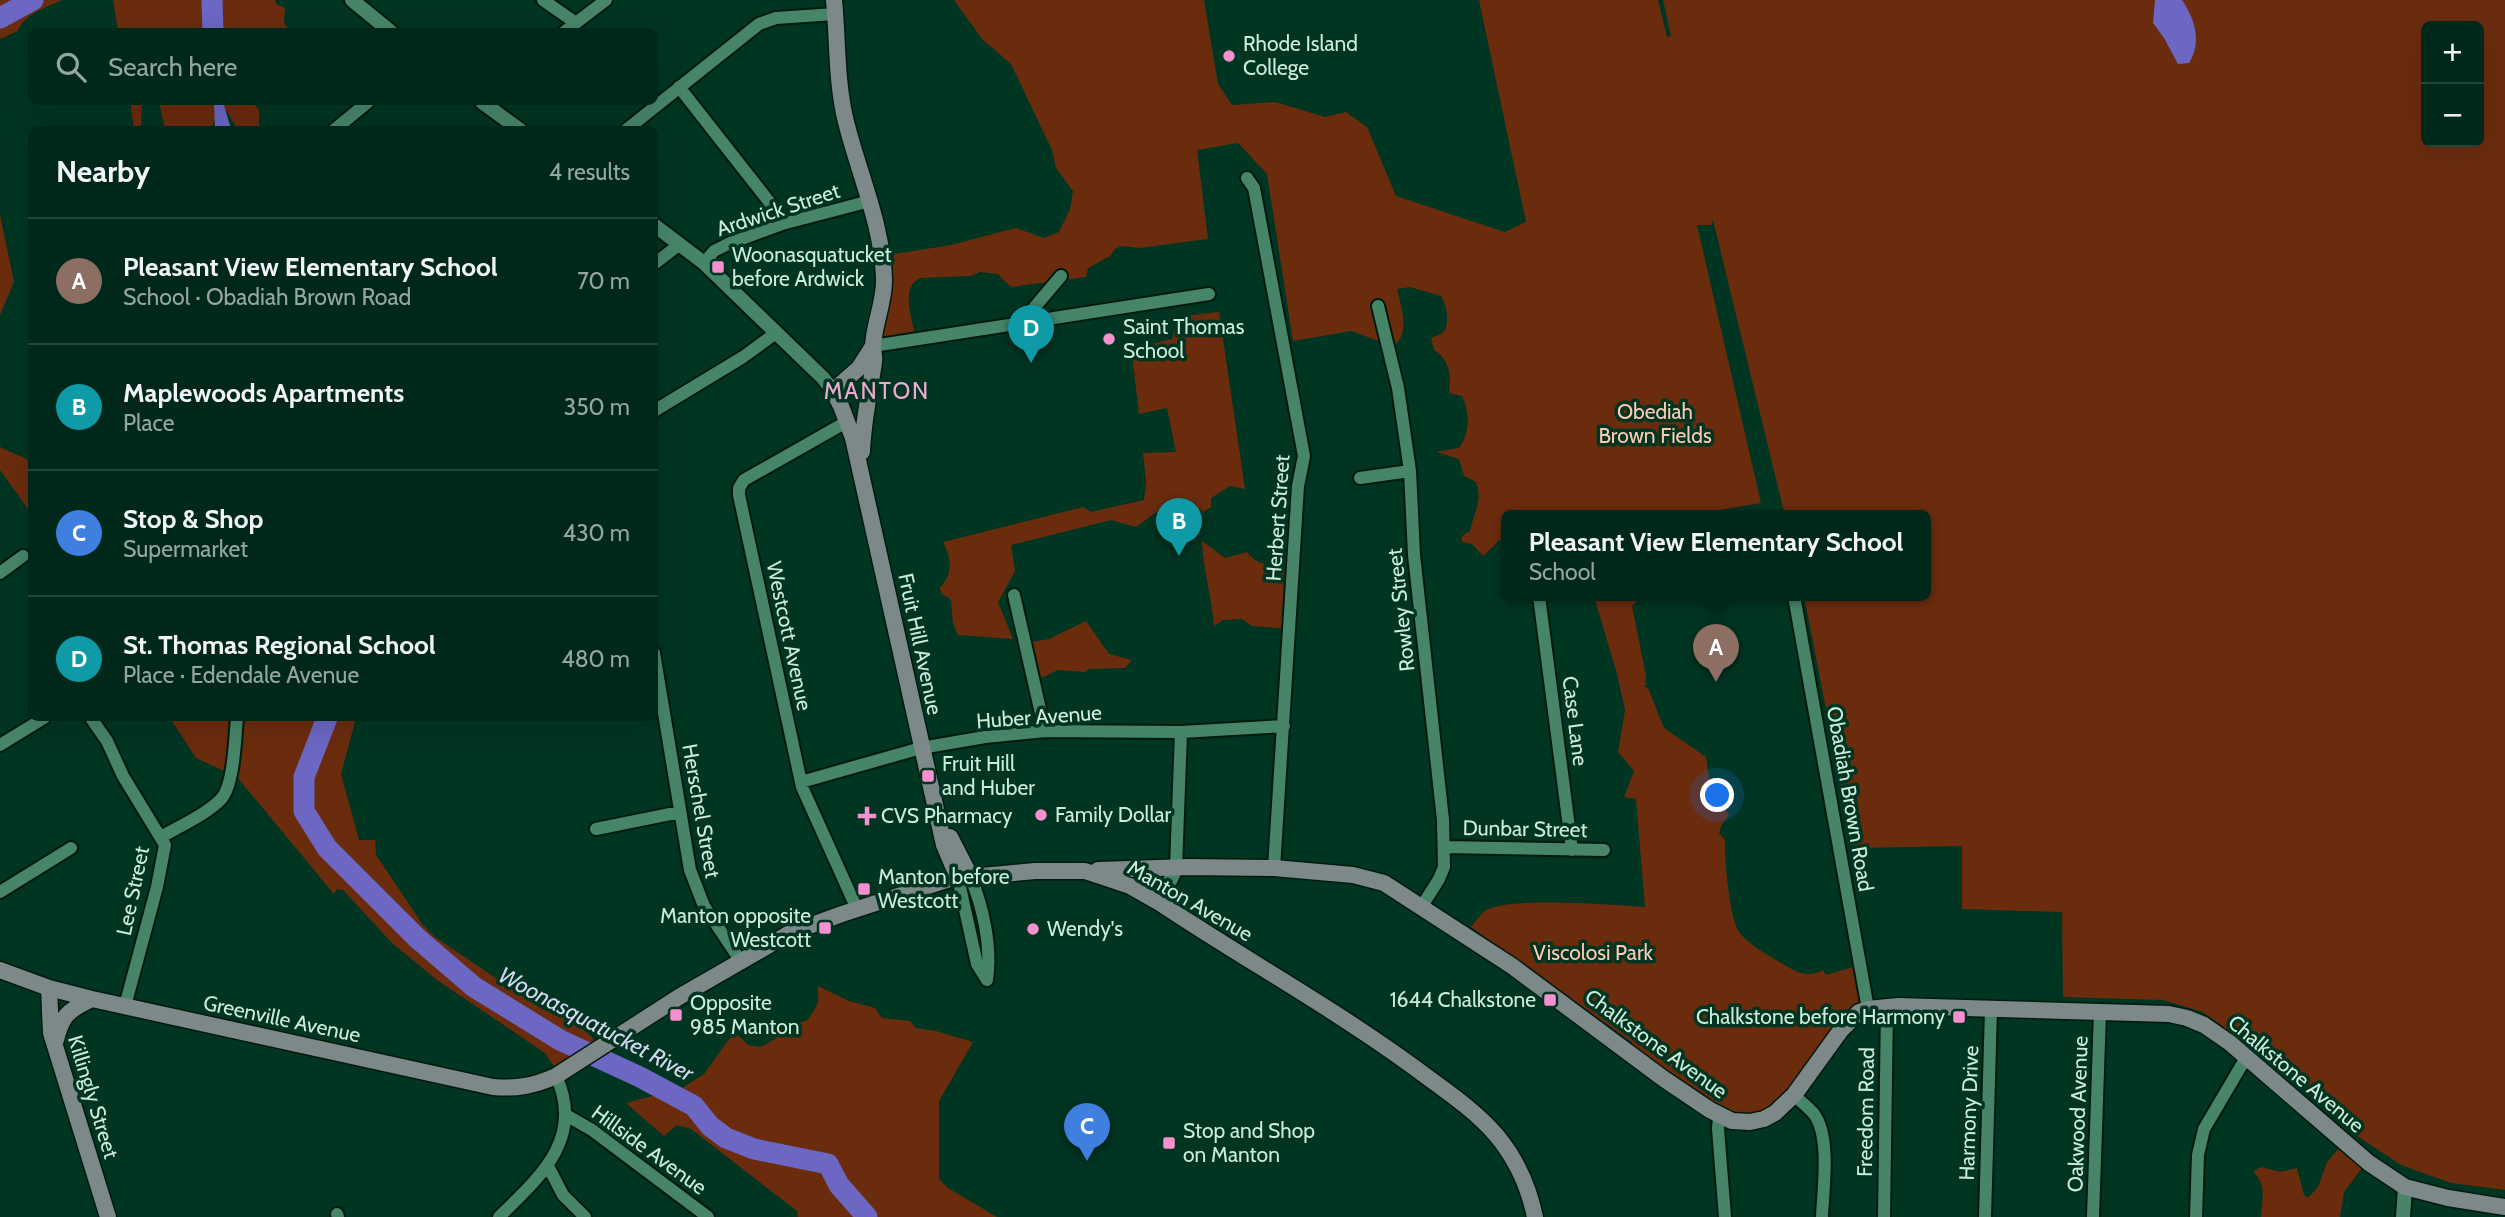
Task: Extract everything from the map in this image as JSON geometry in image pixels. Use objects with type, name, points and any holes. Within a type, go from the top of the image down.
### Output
[{"type":"main road","name":"Fruit Hill Avenue","points":[[835,7],[837,63],[846,120],[870,201],[884,278],[884,293],[873,346],[875,360],[864,423],[862,475]]},
{"type":"main road","name":"Fruit Hill Avenue","points":[[873,346],[859,368],[833,391],[848,421],[862,475],[939,820],[964,877]]},
{"type":"main road","name":"Chalkstone Avenue","points":[[1085,871],[1275,868],[1371,878],[1396,889],[1512,965],[1664,1079],[1719,1116],[1741,1123],[1764,1119],[1775,1113],[1794,1095],[1841,1030],[1859,1012],[1868,1009],[1887,1007],[2100,1012],[2169,1014],[2187,1018],[2217,1033],[2247,1056],[2369,1163],[2405,1187],[2448,1198],[2505,1207]]},
{"type":"main road","name":"Manton Avenue","points":[[561,1073],[679,997],[790,933],[857,908],[964,877],[1085,871],[1130,886],[1160,903],[1344,1018],[1470,1110],[1499,1138],[1509,1153],[1527,1190],[1535,1217]]},
{"type":"main road","name":"Greenville Avenue","points":[[0,970],[49,988],[92,999],[493,1087],[524,1088],[561,1073]]},
{"type":"main road","name":"Killingly Street","points":[[49,988],[48,1010],[55,1046],[108,1217]]},
{"type":"main road","points":[[55,1046],[60,1025],[67,1012],[92,999]]},
{"type":"street","points":[[352,0],[386,28]]},
{"type":"street","points":[[543,0],[576,23]]},
{"type":"street","points":[[569,28],[606,0]]},
{"type":"street","points":[[658,104],[766,20],[835,7]]},
{"type":"street","points":[[679,87],[774,208],[782,224]]},
{"type":"street","points":[[339,126],[364,105]]},
{"type":"street","points":[[486,105],[513,126]]},
{"type":"street","points":[[631,126],[657,105]]},
{"type":"street","name":"Herbert Street","points":[[1247,178],[1254,188],[1304,456],[1298,486],[1275,868]]},
{"type":"street","name":"Ardwick Street","points":[[704,263],[715,251],[728,244],[782,224],[870,201]]},
{"type":"street","points":[[658,228],[704,263],[833,391]]},
{"type":"street","points":[[658,261],[680,244]]},
{"type":"street","points":[[1022,322],[1061,276]]},
{"type":"street","points":[[873,346],[1209,293]]},
{"type":"street","name":"Rowley Street","points":[[1378,306],[1398,388],[1410,471],[1414,555],[1445,847],[1444,867],[1422,906]]},
{"type":"street","points":[[658,409],[743,357],[776,333]]},
{"type":"street","name":"Westcott Avenue","points":[[848,421],[744,480],[739,488],[801,782],[857,908]]},
{"type":"street","points":[[1360,478],[1410,471]]},
{"type":"street","points":[[0,573],[23,556]]},
{"type":"street","points":[[1014,595],[1045,731]]},
{"type":"street","name":"Case Lane","points":[[1540,601],[1572,850]]},
{"type":"street","name":"Obadiah Brown Road","points":[[1795,601],[1868,1009]]},
{"type":"street","name":"Herschel Street","points":[[658,677],[690,870],[699,898],[742,963]]},
{"type":"street","points":[[0,746],[39,721]]},
{"type":"street","name":"Lee Street","points":[[93,721],[165,845],[125,1006]]},
{"type":"street","points":[[161,837],[211,807],[225,794],[237,721]]},
{"type":"street","name":"Huber Avenue","points":[[801,782],[921,748],[985,737],[1045,731],[1181,732],[1284,726]]},
{"type":"street","points":[[1160,903],[1177,868],[1181,732]]},
{"type":"street","points":[[596,829],[680,812]]},
{"type":"street","name":"Dunbar Street","points":[[1445,847],[1604,850]]},
{"type":"street","points":[[0,892],[71,848]]},
{"type":"street","points":[[964,877],[977,892],[990,960],[987,979],[977,964],[964,877]]},
{"type":"street","name":"Freedom Road","points":[[1884,1217],[1887,1007]]},
{"type":"street","name":"Harmony Drive","points":[[1985,1217],[1991,1009]]},
{"type":"street","name":"Oakwood Avenue","points":[[2093,1217],[2100,1012]]},
{"type":"street","points":[[2196,1217],[2200,1142],[2204,1129],[2247,1056]]},
{"type":"street","points":[[499,1217],[538,1181],[559,1141],[566,1115],[561,1073]]},
{"type":"street","points":[[1794,1095],[1813,1114],[1822,1131],[1822,1217]]},
{"type":"street","name":"Hillside Avenue","points":[[566,1115],[592,1129],[708,1217]]},
{"type":"street","points":[[1719,1116],[1726,1217]]},
{"type":"street","points":[[548,1166],[563,1195],[585,1217]]},
{"type":"street","points":[[2403,1217],[2405,1187]]},
{"type":"green space","points":[[0,0],[62,0],[37,12],[25,20],[18,31],[0,39]]},
{"type":"green space","points":[[113,0],[275,0],[276,4],[285,8],[284,23],[288,28],[118,28]]},
{"type":"green space","name":"Obediah Brown Fields","points":[[954,0],[1204,0],[1218,84],[1232,105],[1275,102],[1325,117],[1346,112],[1367,127],[1396,196],[1505,232],[1526,222],[1479,0],[1658,0],[1667,37],[1671,36],[1663,0],[2505,0],[2505,1190],[2451,1183],[2401,1165],[2354,1134],[2262,1055],[2203,1012],[2163,1000],[2063,997],[2062,912],[1962,909],[1962,846],[1853,848],[1805,601],[1931,601],[1931,510],[1784,510],[1713,220],[1711,225],[1697,225],[1761,503],[1720,510],[1501,510],[1501,539],[1483,556],[1472,544],[1462,542],[1462,536],[1470,531],[1477,506],[1479,495],[1476,482],[1464,476],[1459,459],[1436,452],[1459,448],[1468,423],[1462,396],[1449,393],[1448,368],[1443,358],[1434,350],[1431,338],[1443,332],[1447,324],[1446,309],[1441,296],[1410,287],[1397,289],[1403,327],[1399,341],[1393,346],[1351,331],[1293,341],[1267,174],[1238,143],[1197,150],[1208,239],[1139,248],[1121,246],[1110,256],[1088,268],[1086,277],[1011,287],[998,274],[980,272],[971,276],[921,278],[914,282],[909,297],[916,340],[880,346],[894,254],[951,245],[1016,228],[1044,238],[1059,232],[1070,209],[1073,191],[1056,168],[1052,150],[1011,64],[982,39]]},
{"type":"green space","points":[[130,105],[142,105],[141,126],[134,126]]},
{"type":"green space","points":[[160,105],[255,105],[259,110],[259,126],[235,126],[227,111],[217,115],[212,126],[163,126]]},
{"type":"green space","points":[[0,215],[14,282],[0,315]]},
{"type":"green space","points":[[1219,312],[1245,489],[1230,486],[1211,498],[1211,507],[1203,512],[1197,509],[1155,513],[1136,527],[1111,520],[1011,545],[1015,571],[998,602],[1013,639],[958,635],[953,623],[951,600],[941,593],[940,587],[948,577],[950,565],[943,542],[1083,507],[1091,512],[1144,500],[1146,481],[1143,453],[1176,452],[1167,408],[1139,414],[1132,355],[1150,344],[1172,339],[1177,317]]},
{"type":"green space","points":[[0,447],[28,460],[28,509],[0,470]]},
{"type":"green space","points":[[1202,541],[1225,558],[1247,552],[1262,563],[1295,566],[1291,629],[1252,626],[1242,619],[1223,620],[1214,626]]},
{"type":"green space","name":"Viscolosi Park","points":[[1595,601],[1637,601],[1632,606],[1646,676],[1647,683],[1644,687],[1648,688],[1664,728],[1706,757],[1710,785],[1729,815],[1719,833],[1725,840],[1730,902],[1739,932],[1748,942],[1798,972],[1812,974],[1823,970],[1826,975],[1860,965],[1870,1013],[1859,1018],[1798,1093],[1743,1123],[1631,1048],[1632,1042],[1471,927],[1485,911],[1497,906],[1562,903],[1645,907],[1636,799],[1624,797],[1634,771],[1618,752],[1625,710]]},
{"type":"green space","points":[[1086,621],[1109,654],[1132,660],[1125,668],[1089,669],[1085,672],[1058,670],[1041,678],[1032,642],[1049,639]]},
{"type":"green space","points":[[172,721],[355,721],[341,774],[359,840],[375,840],[376,855],[423,925],[435,937],[542,1009],[577,1022],[601,1047],[561,1077],[545,1053],[437,980],[392,943],[343,890],[337,889],[334,894],[237,777],[196,758]]},
{"type":"green space","points":[[818,986],[849,1001],[875,1008],[882,1018],[910,1021],[916,1028],[973,1042],[939,1101],[939,1179],[948,1188],[997,1217],[798,1217],[797,1211],[691,1129],[677,1125],[664,1136],[626,1103],[682,1088],[704,1074],[732,1035],[737,1034],[748,1045],[761,1047],[780,1036],[788,1026],[808,1020],[818,1003]]},
{"type":"green space","points":[[2342,1145],[2365,1164],[2344,1192],[2340,1217],[2261,1217],[2262,1187],[2253,1172],[2261,1167],[2281,1172],[2297,1168],[2304,1195],[2308,1198],[2318,1187],[2327,1162]]},
{"type":"shaded area","points":[[2155,0],[2182,0],[2187,7],[2196,39],[2189,63],[2178,64],[2153,23]]},
{"type":"shaded area","points":[[214,105],[224,105],[230,126],[215,126]]},
{"type":"waterway","name":"Woonasquatucket River","points":[[0,18],[33,0]]},
{"type":"waterway","name":"Woonasquatucket River","points":[[212,0],[213,28]]},
{"type":"waterway","name":"Woonasquatucket River","points":[[326,721],[304,777],[304,811],[327,848],[417,938],[474,987],[560,1040],[640,1077],[694,1106],[710,1126],[726,1138],[754,1149],[828,1164],[839,1185],[867,1217]]},
{"type":"place","name":"Rhode Island College","points":[[1229,56]]},
{"type":"place","name":"Woonasquatucket before Ardwick","points":[[718,267]]},
{"type":"place","name":"Saint Thomas School","points":[[1109,339]]},
{"type":"place","name":"St. Thomas Regional School","points":[[1031,363]]},
{"type":"place","name":"Maplewoods Apartments","points":[[1179,556]]},
{"type":"place","name":"Pleasant View Elementary School","points":[[1716,682]]},
{"type":"place","name":"Fruit Hill and Huber","points":[[928,776]]},
{"type":"place","name":"Family Dollar","points":[[1041,815]]},
{"type":"place","name":"CVS Pharmacy","points":[[867,816]]},
{"type":"place","name":"Manton before Westcott","points":[[864,889]]},
{"type":"place","name":"Manton opposite Westcott","points":[[825,928]]},
{"type":"place","name":"Wendy's","points":[[1033,929]]},
{"type":"place","name":"1644 Chalkstone","points":[[1550,1000]]},
{"type":"place","name":"Opposite 985 Manton","points":[[676,1015]]},
{"type":"place","name":"Chalkstone before Harmony","points":[[1959,1017]]},
{"type":"place","name":"Stop and Shop on Manton","points":[[1169,1143]]},
{"type":"place","name":"Stop & Shop","points":[[1087,1161]]},
{"type":"district","name":"MANTON","points":[[877,391]]}]
